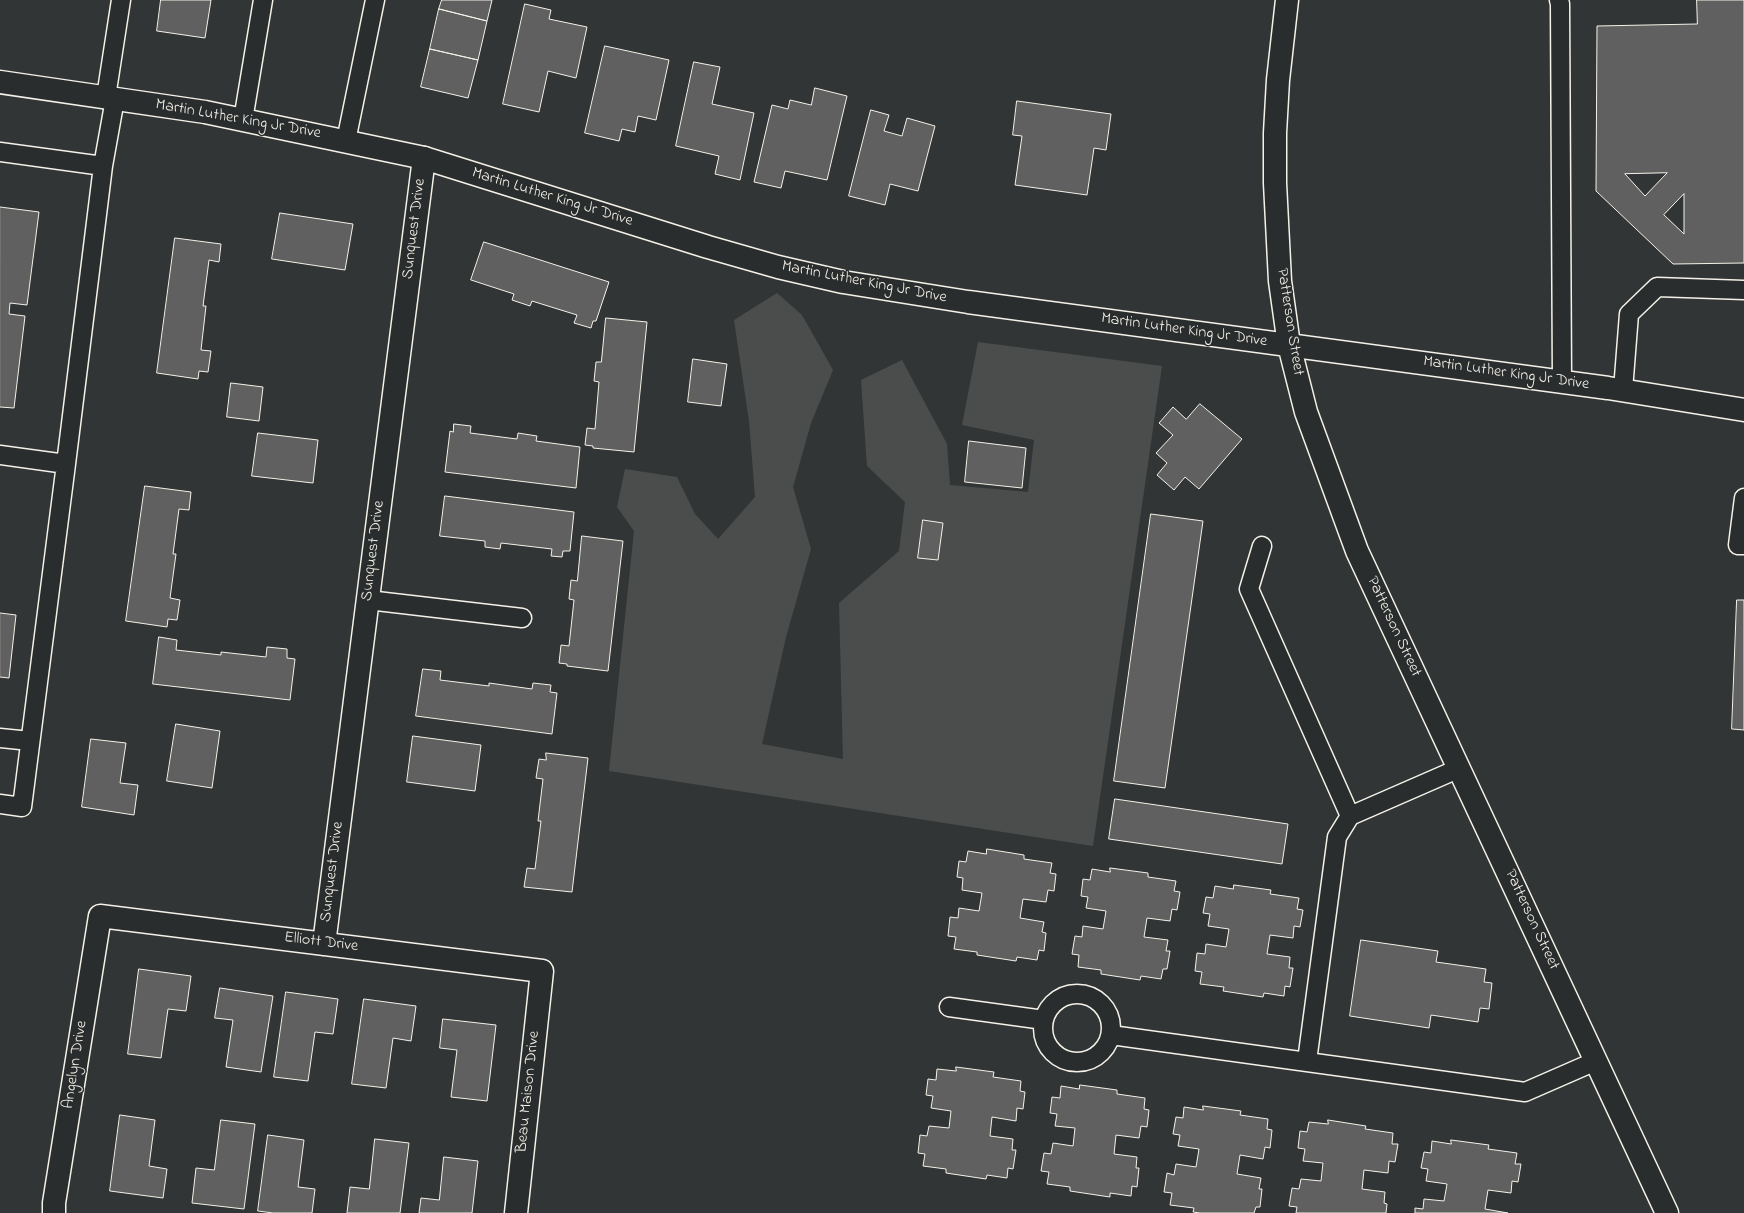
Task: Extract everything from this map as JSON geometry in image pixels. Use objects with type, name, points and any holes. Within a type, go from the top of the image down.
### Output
[{"type":"street","name":"Patterson Street","points":[[1287,0],[1278,80],[1275,133],[1275,183],[1280,281],[1289,345],[1306,412],[1357,551],[1460,768],[1667,1213]]},
{"type":"street","name":"Martin Luther King Jr Drive","points":[[0,82],[205,112],[424,158],[778,268],[843,282],[968,302],[1623,390],[1744,410]]},
{"type":"street","name":"Sunquest Drive","points":[[324,944],[424,158]]},
{"type":"street","name":"Elliott Drive","points":[[100,916],[542,971]]},
{"type":"street","name":"Angelyn Drive","points":[[54,1213],[54,1203],[100,916]]},
{"type":"street","name":"Beau Maison Drive","points":[[516,1213],[542,971]]},
{"type":"lane","points":[[0,804],[22,807],[103,166],[122,0]]},
{"type":"lane","points":[[243,120],[263,0]]},
{"type":"lane","points":[[346,141],[374,0]]},
{"type":"lane","points":[[1559,0],[1562,382]]},
{"type":"lane","points":[[0,152],[103,166]]},
{"type":"lane","points":[[1623,390],[1629,314],[1657,287],[1744,290]]},
{"type":"lane","points":[[0,455],[66,464]]},
{"type":"lane","points":[[1744,498],[1738,545],[1744,545]]},
{"type":"lane","points":[[1262,546],[1249,589],[1350,816]]},
{"type":"lane","points":[[368,600],[522,618]]},
{"type":"lane","points":[[0,738],[30,741]]},
{"type":"lane","points":[[1307,1061],[1337,837],[1350,816],[1460,768]]},
{"type":"lane","points":[[1079,994],[1090,996],[1101,1003],[1108,1012],[1111,1024],[1111,1034],[1108,1045],[1101,1053],[1092,1059],[1081,1062],[1070,1062],[1060,1058],[1051,1051],[1045,1042],[1043,1031],[1044,1020],[1048,1009],[1056,1001],[1067,995],[1079,994]]},
{"type":"lane","points":[[949,1007],[1044,1020]]},
{"type":"lane","points":[[1111,1034],[1525,1092],[1596,1061]]},
{"type":"shaded area","points":[[777,293],[802,315],[833,370],[811,423],[793,487],[811,549],[786,637],[762,744],[843,759],[839,603],[899,551],[905,502],[867,466],[861,380],[902,360],[947,444],[950,485],[1028,492],[1034,440],[962,425],[978,342],[1162,366],[1093,846],[609,771],[634,531],[617,507],[625,469],[677,477],[695,514],[718,539],[755,497],[749,421],[734,320]]},
{"type":"building","points":[[161,0],[211,0],[205,38],[157,31]]},
{"type":"building","points":[[442,0],[492,0],[487,21],[439,9]]},
{"type":"building","points":[[1697,0],[1744,0],[1744,263],[1673,264],[1596,191],[1597,26],[1697,24]],"holes":[[[1667,173],[1645,196],[1625,174]],[[1684,194],[1684,234],[1664,215]]]},
{"type":"building","points":[[525,4],[551,10],[549,19],[587,27],[576,78],[548,71],[539,112],[503,104]]},
{"type":"building","points":[[439,9],[487,21],[478,60],[430,49]]},
{"type":"building","points":[[605,46],[669,60],[656,120],[638,116],[635,132],[622,129],[619,141],[585,133]]},
{"type":"building","points":[[430,49],[478,60],[468,98],[421,87]]},
{"type":"building","points":[[694,62],[720,67],[712,104],[754,113],[740,180],[715,174],[719,156],[676,146]]},
{"type":"building","points":[[815,88],[847,96],[827,180],[785,171],[781,188],[754,182],[772,105],[788,109],[790,100],[811,105]]},
{"type":"building","points":[[1017,101],[1111,114],[1106,150],[1094,148],[1087,195],[1015,185],[1022,136],[1013,135]]},
{"type":"building","points":[[871,110],[889,115],[884,131],[902,136],[907,118],[935,126],[918,191],[890,184],[885,205],[849,196]]},
{"type":"building","points":[[0,207],[39,212],[27,305],[10,303],[9,314],[25,316],[14,408],[0,407]]},
{"type":"building","points":[[280,213],[353,224],[345,270],[272,259]]},
{"type":"building","points":[[175,238],[221,244],[219,262],[209,260],[203,306],[206,306],[201,350],[211,351],[208,372],[199,371],[198,379],[157,373]]},
{"type":"building","points":[[484,242],[609,282],[596,321],[593,321],[591,328],[574,323],[577,315],[532,301],[530,306],[512,300],[514,294],[471,280]]},
{"type":"building","points":[[606,318],[647,322],[634,452],[593,448],[593,446],[585,445],[587,428],[595,429],[599,382],[594,381],[596,362],[601,362]]},
{"type":"building","points":[[693,359],[727,364],[721,406],[688,402]]},
{"type":"building","points":[[231,383],[263,387],[259,421],[227,417]]},
{"type":"building","points":[[1200,404],[1242,439],[1199,489],[1185,477],[1174,490],[1157,475],[1167,463],[1156,453],[1173,435],[1159,423],[1173,407],[1186,419]]},
{"type":"building","points":[[454,424],[471,426],[470,433],[517,439],[518,433],[537,436],[536,441],[580,447],[576,488],[445,472],[450,431],[453,432]]},
{"type":"building","points":[[258,433],[318,440],[313,483],[252,476]]},
{"type":"building","points":[[969,441],[1026,448],[1022,488],[965,482]]},
{"type":"building","points":[[145,486],[191,492],[189,510],[179,509],[173,554],[176,554],[170,598],[180,600],[177,620],[168,619],[167,627],[126,621]]},
{"type":"building","points":[[445,496],[574,512],[570,551],[563,551],[562,557],[551,556],[552,549],[501,543],[500,549],[485,547],[485,541],[440,536]]},
{"type":"building","points":[[1151,514],[1203,521],[1165,788],[1114,781]]},
{"type":"building","points":[[923,520],[943,523],[938,560],[918,558]]},
{"type":"building","points":[[582,536],[623,541],[608,671],[567,666],[567,664],[559,663],[561,645],[569,646],[574,600],[569,599],[571,580],[577,581]]},
{"type":"building","points":[[1737,600],[1744,600],[1744,730],[1732,729]]},
{"type":"building","points":[[0,613],[16,615],[9,678],[0,677]]},
{"type":"building","points":[[159,637],[177,640],[176,650],[221,655],[221,652],[266,657],[267,647],[287,649],[287,658],[295,659],[290,700],[153,684]]},
{"type":"building","points":[[423,669],[441,671],[440,680],[489,686],[489,683],[532,689],[533,683],[551,685],[550,692],[557,693],[552,734],[416,716]]},
{"type":"building","points":[[176,724],[220,731],[212,788],[167,781]]},
{"type":"building","points":[[413,736],[481,745],[475,791],[407,782]]},
{"type":"building","points":[[91,739],[126,743],[120,783],[138,785],[134,815],[82,807]]},
{"type":"building","points":[[546,753],[588,758],[572,892],[524,887],[527,868],[535,869],[541,821],[538,821],[543,779],[536,778],[539,759],[546,760]]},
{"type":"building","points":[[1115,799],[1288,824],[1282,864],[1109,839]]},
{"type":"building","points":[[987,849],[1024,855],[1024,859],[1052,863],[1050,873],[1056,874],[1054,891],[1048,890],[1046,902],[1023,899],[1020,918],[1044,922],[1042,932],[1046,933],[1044,951],[1039,950],[1037,960],[1017,957],[1016,961],[977,955],[977,952],[954,949],[956,937],[948,936],[950,917],[958,918],[959,908],[979,911],[982,893],[962,890],[963,878],[957,877],[959,861],[966,862],[968,851],[986,854]]},
{"type":"building","points":[[1110,868],[1148,873],[1148,877],[1176,881],[1174,891],[1180,892],[1177,910],[1172,909],[1170,921],[1147,918],[1144,937],[1168,940],[1166,951],[1170,951],[1167,969],[1163,969],[1161,979],[1141,976],[1140,980],[1101,974],[1101,970],[1078,967],[1079,955],[1072,954],[1075,936],[1082,937],[1083,926],[1103,929],[1106,911],[1086,908],[1088,897],[1081,896],[1083,879],[1090,880],[1092,869],[1110,872]]},
{"type":"building","points":[[1234,885],[1271,890],[1270,894],[1299,898],[1297,909],[1303,910],[1300,927],[1294,926],[1293,938],[1270,935],[1267,954],[1290,957],[1289,968],[1293,968],[1290,987],[1285,986],[1284,996],[1264,993],[1263,997],[1223,991],[1224,987],[1200,984],[1202,972],[1195,971],[1197,953],[1205,954],[1206,944],[1226,947],[1229,929],[1208,926],[1210,914],[1203,913],[1206,897],[1213,898],[1215,886],[1233,889]]},
{"type":"building","points":[[1361,940],[1438,951],[1436,962],[1486,969],[1484,982],[1492,983],[1489,1009],[1480,1008],[1478,1022],[1431,1015],[1429,1028],[1350,1016]]},
{"type":"building","points":[[139,969],[191,976],[186,1011],[168,1009],[161,1058],[128,1054]]},
{"type":"building","points":[[220,988],[273,996],[261,1072],[226,1067],[233,1020],[215,1018]]},
{"type":"building","points":[[286,992],[338,999],[333,1034],[315,1032],[308,1081],[274,1077]]},
{"type":"building","points":[[364,999],[416,1006],[411,1041],[393,1038],[386,1088],[352,1084]]},
{"type":"building","points":[[443,1019],[496,1025],[487,1101],[451,1097],[457,1050],[440,1048]]},
{"type":"building","points":[[956,1067],[994,1072],[993,1077],[1021,1081],[1020,1091],[1025,1092],[1023,1109],[1017,1108],[1016,1121],[992,1117],[990,1136],[1013,1139],[1012,1150],[1016,1150],[1013,1169],[1008,1168],[1007,1178],[987,1175],[986,1179],[946,1173],[946,1169],[923,1166],[925,1154],[918,1153],[920,1135],[927,1136],[929,1126],[949,1128],[951,1111],[931,1108],[933,1096],[926,1095],[928,1079],[936,1080],[937,1069],[956,1071]]},
{"type":"building","points":[[1080,1085],[1117,1090],[1117,1094],[1145,1098],[1144,1109],[1149,1110],[1147,1127],[1141,1126],[1139,1138],[1116,1135],[1114,1154],[1137,1157],[1136,1168],[1139,1168],[1137,1187],[1132,1186],[1131,1196],[1110,1193],[1110,1197],[1070,1191],[1070,1187],[1047,1184],[1049,1172],[1041,1171],[1044,1153],[1051,1154],[1053,1143],[1073,1146],[1075,1128],[1055,1126],[1057,1114],[1050,1113],[1052,1097],[1060,1098],[1061,1086],[1079,1089]]},
{"type":"building","points":[[1203,1106],[1241,1111],[1240,1115],[1268,1119],[1267,1129],[1272,1130],[1270,1148],[1265,1147],[1263,1159],[1240,1155],[1237,1174],[1261,1178],[1259,1189],[1262,1189],[1260,1207],[1256,1207],[1254,1213],[1200,1213],[1193,1212],[1194,1208],[1170,1205],[1172,1193],[1164,1192],[1167,1173],[1174,1175],[1176,1164],[1196,1167],[1199,1149],[1178,1146],[1180,1135],[1173,1134],[1176,1117],[1183,1118],[1184,1107],[1203,1110]]},
{"type":"building","points":[[120,1115],[155,1120],[149,1166],[167,1169],[163,1198],[110,1191]]},
{"type":"building","points":[[221,1120],[255,1124],[244,1209],[192,1203],[196,1168],[214,1170]]},
{"type":"building","points":[[1328,1120],[1366,1126],[1365,1129],[1393,1133],[1392,1144],[1398,1144],[1395,1162],[1389,1161],[1388,1173],[1364,1170],[1362,1189],[1385,1192],[1384,1203],[1387,1204],[1386,1213],[1296,1213],[1297,1207],[1289,1206],[1292,1188],[1299,1189],[1301,1179],[1321,1181],[1323,1163],[1303,1161],[1305,1149],[1298,1148],[1300,1131],[1307,1132],[1309,1122],[1328,1124]]},
{"type":"building","points":[[268,1135],[304,1140],[298,1187],[315,1189],[312,1213],[273,1213],[258,1211]]},
{"type":"building","points":[[375,1139],[409,1143],[400,1213],[347,1213],[350,1187],[369,1189]]},
{"type":"building","points":[[1451,1140],[1489,1145],[1488,1149],[1517,1153],[1515,1164],[1521,1164],[1518,1182],[1512,1181],[1511,1193],[1488,1190],[1485,1209],[1508,1213],[1415,1213],[1415,1208],[1423,1209],[1424,1199],[1444,1201],[1447,1184],[1426,1181],[1428,1169],[1421,1168],[1424,1152],[1431,1153],[1432,1141],[1451,1144]]},
{"type":"building","points":[[444,1157],[478,1161],[472,1213],[419,1213],[421,1198],[439,1200]]}]
